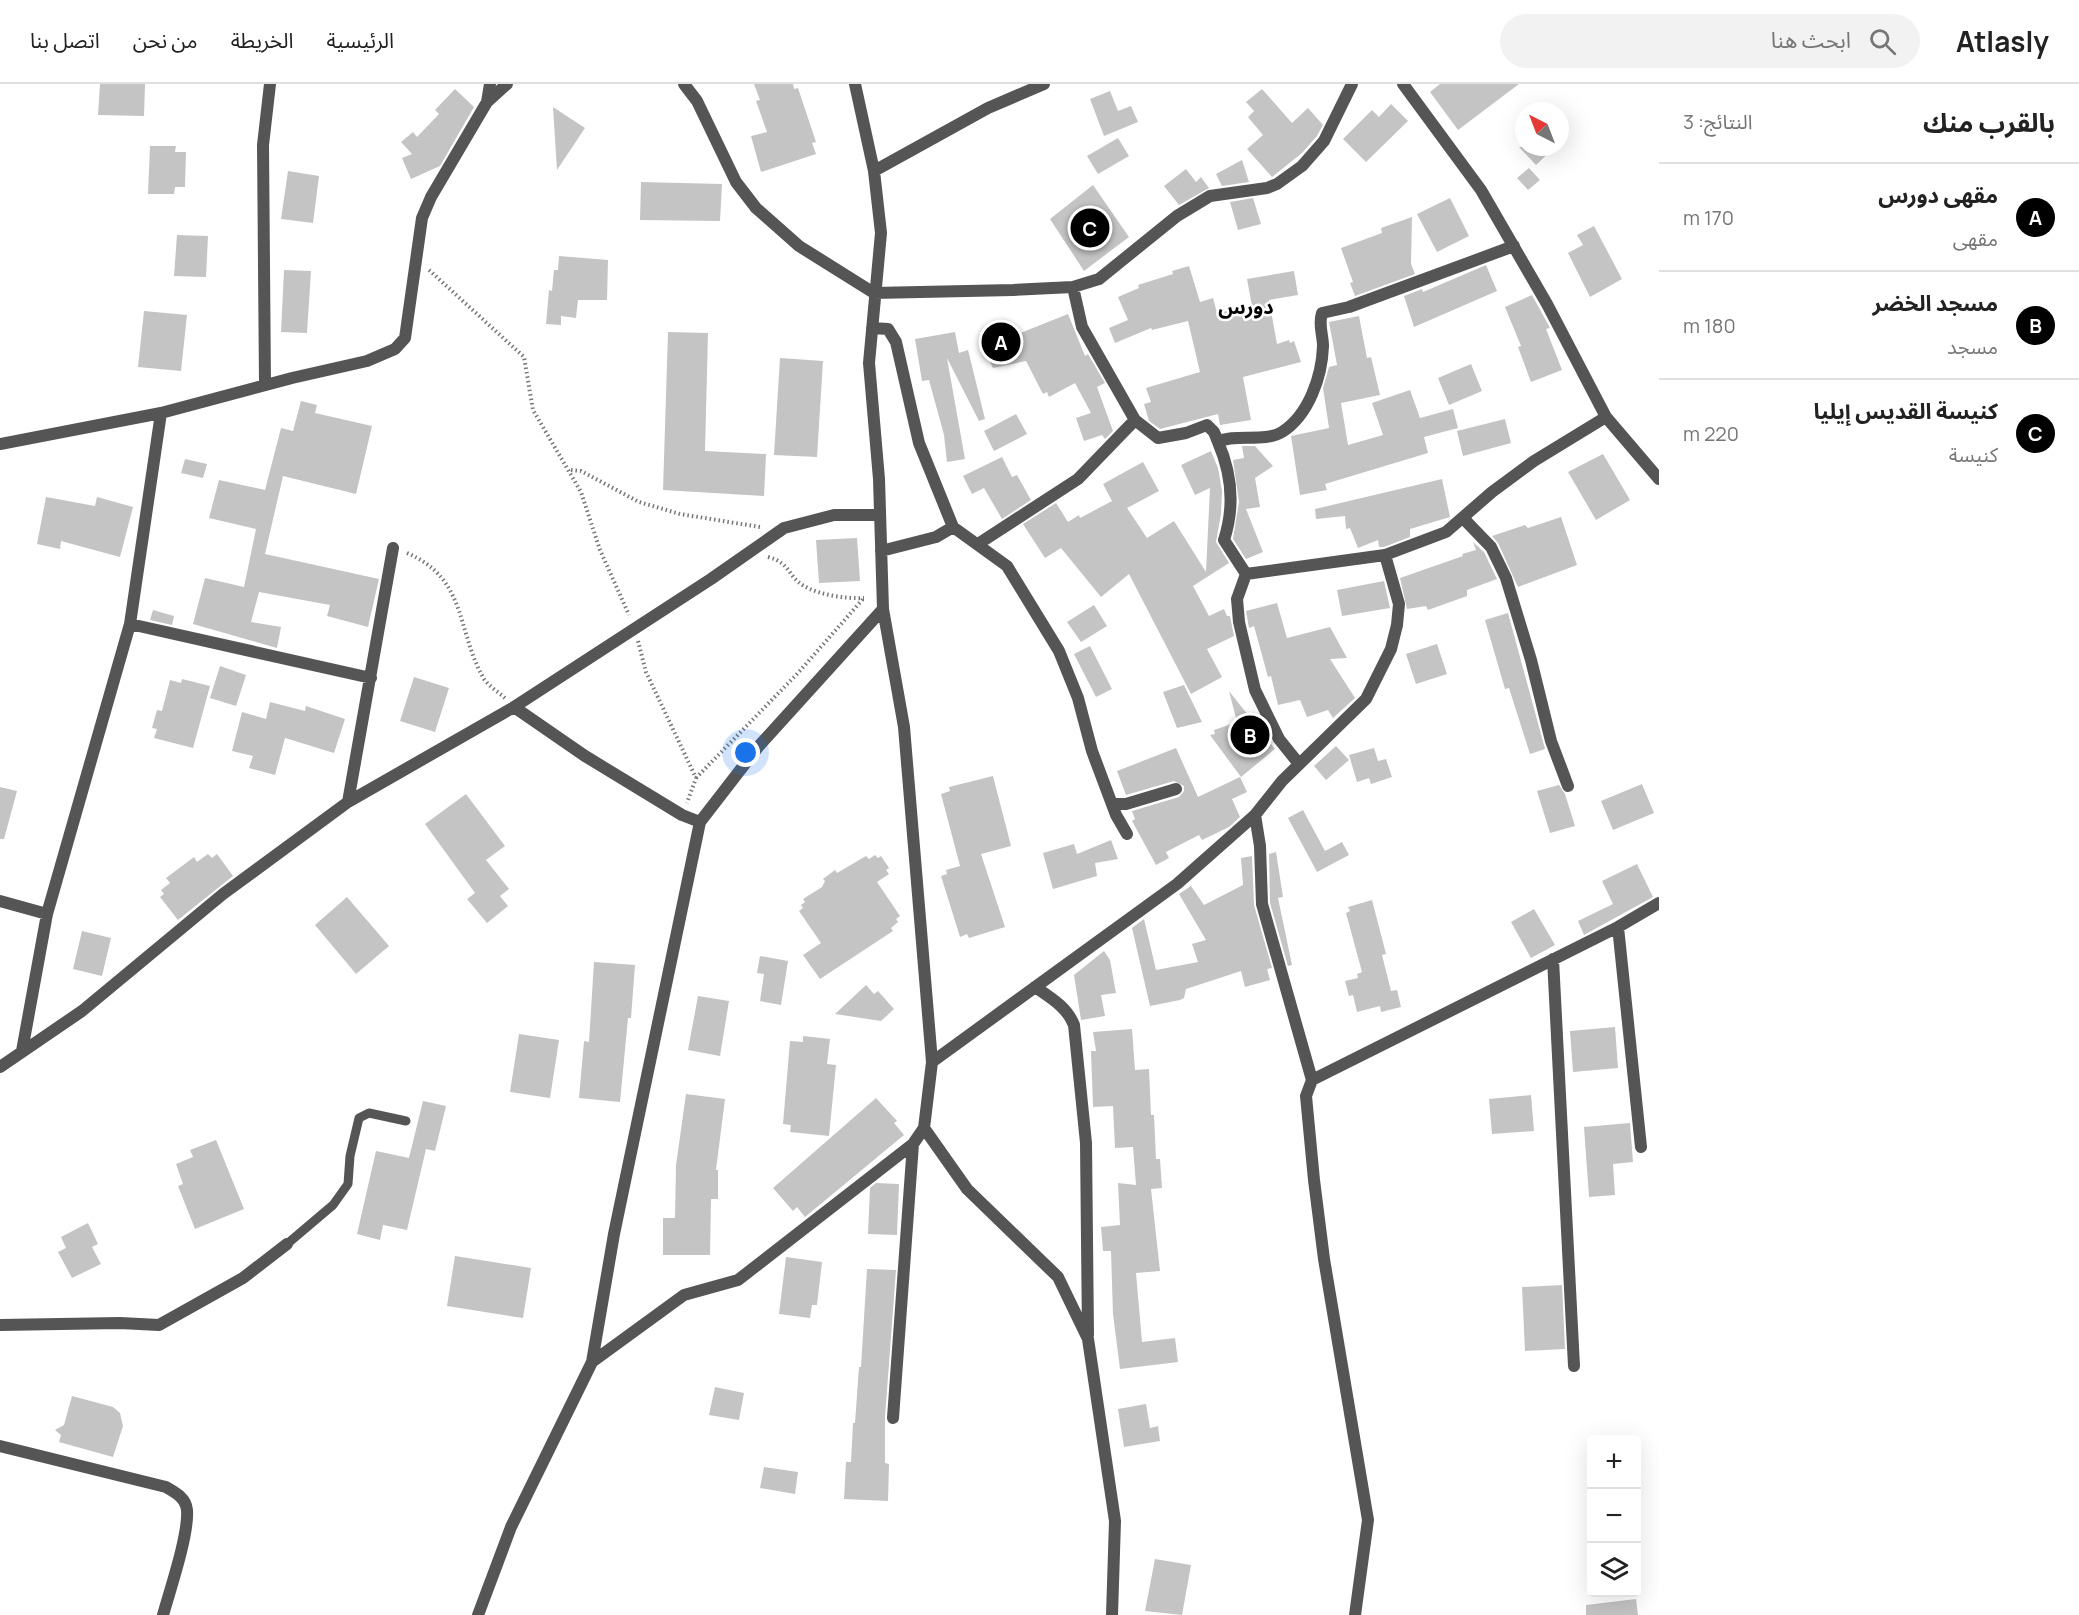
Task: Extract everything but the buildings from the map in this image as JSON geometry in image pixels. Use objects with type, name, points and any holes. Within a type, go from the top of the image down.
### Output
[{"type":"street","points":[[265,385],[263,145],[270,84]]},
{"type":"street","points":[[487,102],[490,84]]},
{"type":"street","points":[[0,444],[161,413],[367,361],[395,349],[405,338],[422,218],[431,197],[487,102],[507,84]]},
{"type":"street","points":[[684,84],[697,101],[736,182],[756,208],[799,246],[874,293],[1073,287],[1099,279],[1177,216],[1209,196],[1277,184],[1302,166],[1324,141],[1352,84]]},
{"type":"street","points":[[592,1362],[684,1294],[738,1280],[913,1144],[924,1128],[932,1062],[904,727],[883,609],[880,515],[869,363],[881,233],[874,171],[855,84]]},
{"type":"street","points":[[874,171],[988,108],[1044,84]]},
{"type":"street","points":[[1403,84],[1481,190],[1514,246],[1606,417],[1659,479]]},
{"type":"street","points":[[1218,442],[1224,439],[1240,440],[1282,432],[1308,406],[1322,351],[1322,313],[1349,307],[1514,246]]},
{"type":"street","points":[[1073,287],[1082,327],[1135,420],[1158,438],[1207,425],[1214,432],[1227,463],[1232,490],[1229,524],[1224,540],[1246,574]]},
{"type":"street","points":[[872,328],[888,329],[896,342],[919,443],[953,526],[1007,566],[1059,651],[1078,698],[1092,751],[1127,834]]},
{"type":"street","points":[[22,1051],[47,914],[130,624],[161,413]]},
{"type":"street","points":[[1246,574],[1385,555],[1446,532],[1492,492],[1533,461],[1606,417]]},
{"type":"street","points":[[978,544],[1078,479],[1135,420]]},
{"type":"street","points":[[0,1067],[82,1011],[223,894],[348,802],[514,707],[784,528],[834,515],[880,515]]},
{"type":"street","points":[[1463,518],[1491,547],[1506,578],[1531,660],[1551,741],[1568,786]]},
{"type":"street","points":[[881,551],[936,537],[953,526]]},
{"type":"street","points":[[348,802],[393,548]]},
{"type":"street","points":[[932,1062],[1178,884],[1255,815],[1299,764],[1366,699],[1391,649],[1399,604],[1385,555]]},
{"type":"street","points":[[1246,574],[1237,599],[1239,621],[1255,690],[1279,739],[1299,764]]},
{"type":"street","points":[[478,1615],[511,1527],[592,1362],[616,1222],[700,822],[758,747],[883,609]]},
{"type":"street","points":[[130,624],[371,678]]},
{"type":"street","points":[[514,707],[585,756],[682,815],[700,822]]},
{"type":"street","points":[[1113,804],[1126,804],[1176,789]]},
{"type":"street","points":[[1255,815],[1260,846],[1262,904],[1270,942],[1311,1080],[1306,1096],[1324,1259],[1368,1520],[1354,1615]]},
{"type":"street","points":[[0,901],[47,914]]},
{"type":"street","points":[[1311,1080],[1618,927],[1659,903]]},
{"type":"street","points":[[1618,927],[1641,1147]]},
{"type":"street","points":[[1552,959],[1574,1366]]},
{"type":"street","points":[[1035,987],[1060,1005],[1071,1016],[1074,1025],[1086,1143],[1089,1339],[1115,1521],[1112,1615]]},
{"type":"street","points":[[924,1128],[967,1189],[1059,1277],[1089,1339]]},
{"type":"street","points":[[893,1418],[913,1144]]},
{"type":"street","points":[[0,1325],[120,1323],[159,1325],[243,1278],[287,1244]]},
{"type":"street","points":[[0,1446],[166,1487],[179,1495],[187,1509],[181,1546],[163,1615]]},
{"type":"lane","points":[[287,1244],[333,1205],[348,1184],[350,1156],[359,1118],[369,1113],[406,1121]]},
{"type":"path","points":[[416,259],[524,357],[533,410],[581,492],[600,550],[635,627],[646,672],[696,778]]},
{"type":"path","points":[[570,470],[580,471],[639,502],[680,514],[747,526],[784,528]]},
{"type":"path","points":[[393,548],[431,566],[448,585],[485,680],[514,707]]},
{"type":"path","points":[[750,552],[782,560],[804,586],[827,593],[863,599]]},
{"type":"path","points":[[682,815],[696,778],[798,673],[863,599],[883,584]]},
{"type":"place","name":"كنيسة القديس إيليا","points":[[1090,228]]},
{"type":"place","name":"مقهى دورس","points":[[1001,342]]},
{"type":"place","name":"مسجد الخضر","points":[[1250,735]]},
{"type":"district","name":"دورس","points":[[1246,307]]}]
